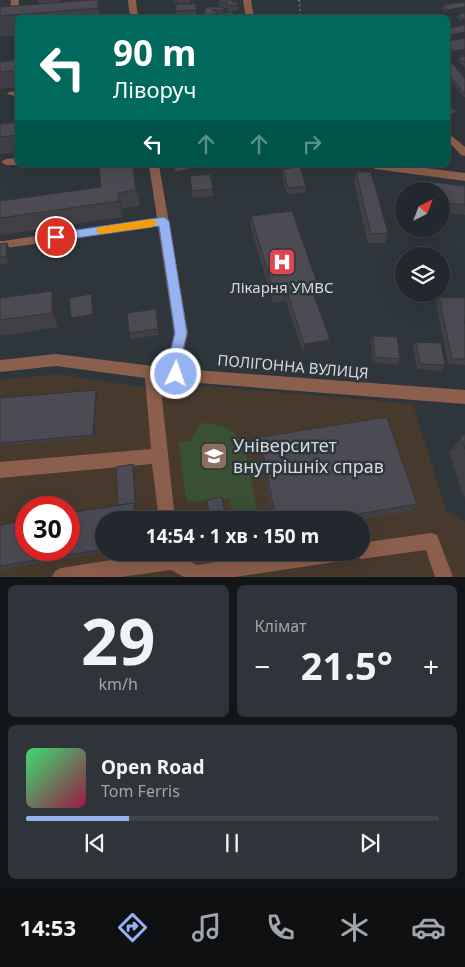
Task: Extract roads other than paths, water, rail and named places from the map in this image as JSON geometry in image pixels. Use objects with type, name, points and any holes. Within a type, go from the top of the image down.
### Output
[{"type":"street","points":[[0,24],[14,13],[15,0]]},
{"type":"street","points":[[132,0],[134,15]]},
{"type":"street","points":[[248,0],[250,15]]},
{"type":"street","points":[[450,138],[465,153]]},
{"type":"street","points":[[6,162],[15,161]]},
{"type":"street","points":[[154,167],[181,333],[176,354],[176,374]]},
{"type":"street","points":[[388,167],[465,178]]},
{"type":"street","points":[[2,245],[164,221]]},
{"type":"street","name":"ПОЛІГОННА ВУЛИЦЯ","points":[[0,366],[56,360],[152,373],[465,397]]},
{"type":"street","points":[[152,373],[166,511]]},
{"type":"street","points":[[0,470],[159,456]]},
{"type":"street","points":[[370,550],[431,541],[444,577]]},
{"type":"street","points":[[61,577],[150,561]]},
{"type":"street","points":[[177,561],[195,576],[291,561]]},
{"type":"place","name":"Лікарня УМВС","points":[[282,262]]},
{"type":"place","name":"Університет внутрішніх справ","points":[[214,456]]}]
